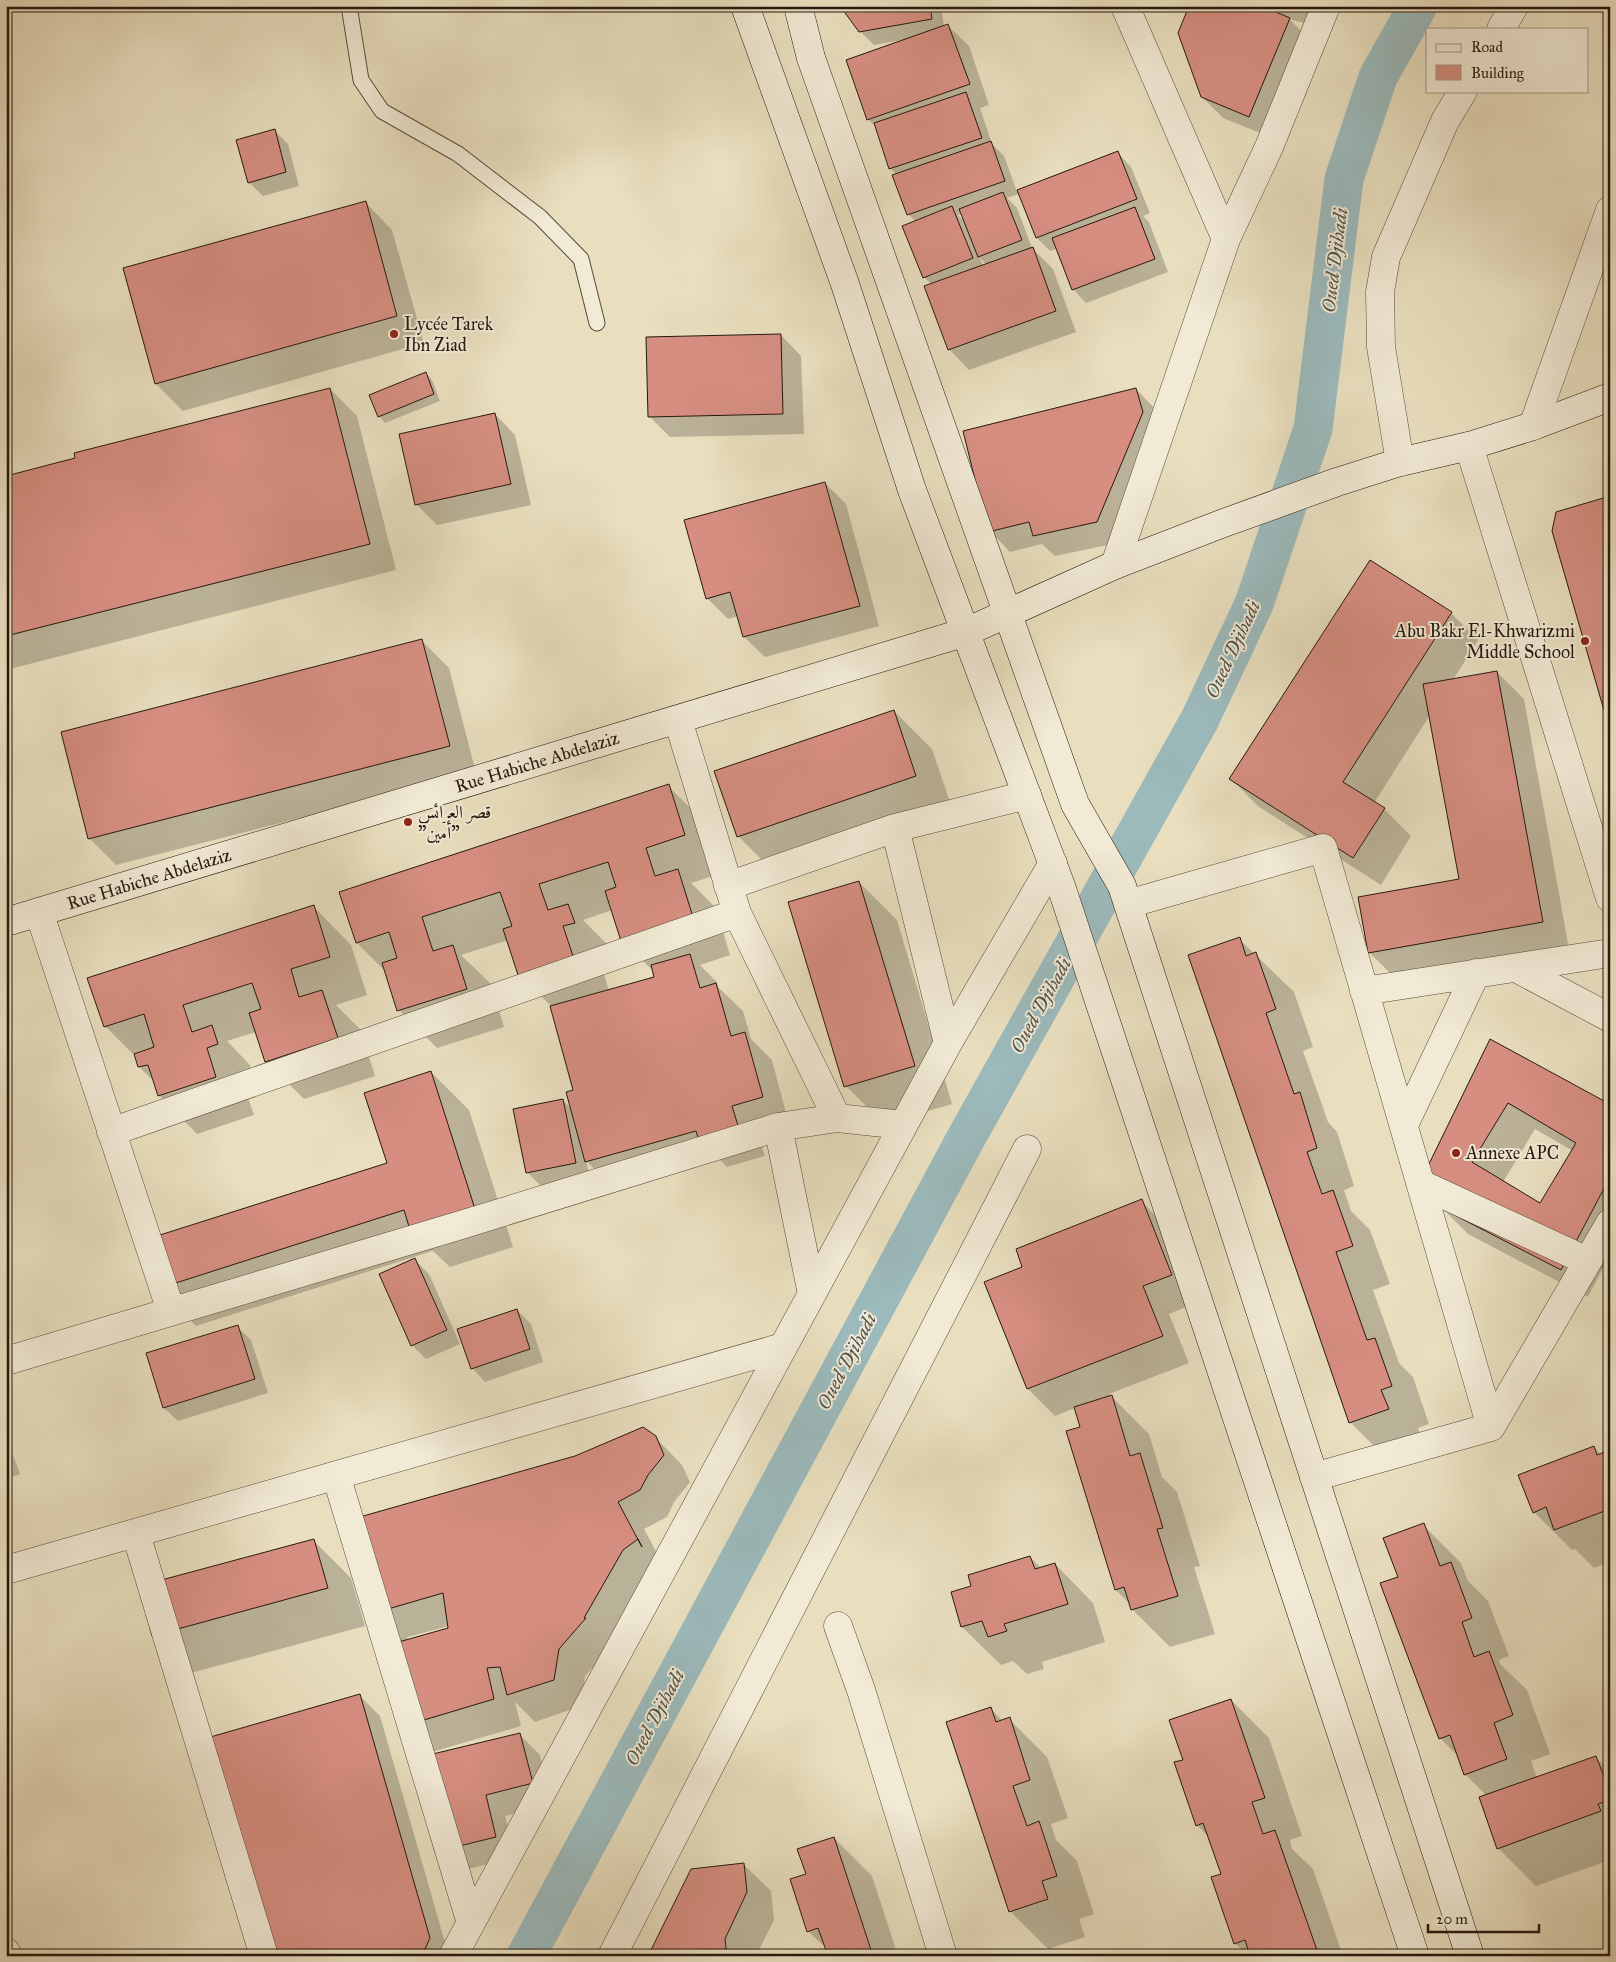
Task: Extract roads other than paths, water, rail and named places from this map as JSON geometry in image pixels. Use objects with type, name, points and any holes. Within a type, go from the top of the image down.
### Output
[{"type":"street","points":[[745,6],[845,284],[912,490],[1057,874],[1415,1956]]},
{"type":"street","points":[[798,6],[811,58],[1075,804],[1125,895],[1470,1956]]},
{"type":"street","points":[[1125,6],[1226,239]]},
{"type":"street","points":[[1115,565],[1226,239],[1269,147],[1326,6]]},
{"type":"street","points":[[1502,28],[1514,6]]},
{"type":"street","points":[[1400,462],[1381,347],[1380,292],[1386,257],[1446,121],[1462,92]]},
{"type":"street","points":[[1533,426],[1610,210]]},
{"type":"street","name":"Rue Habiche Abdelaziz","points":[[6,922],[966,632],[1115,565],[1221,524],[1337,482],[1400,462],[1469,446],[1533,426],[1610,397]]},
{"type":"street","points":[[1469,446],[1610,898]]},
{"type":"street","points":[[678,720],[737,912],[837,1118]]},
{"type":"street","points":[[728,886],[895,828],[1027,795]]},
{"type":"street","points":[[895,828],[948,1043]]},
{"type":"street","points":[[1125,895],[1323,848],[1491,1427]]},
{"type":"street","points":[[453,1956],[948,1043],[1057,874]]},
{"type":"street","points":[[39,912],[171,1311]]},
{"type":"street","points":[[111,1132],[737,912]]},
{"type":"street","points":[[1364,991],[1610,953]]},
{"type":"street","points":[[1516,968],[1610,1018]]},
{"type":"street","points":[[1404,1125],[1476,973]]},
{"type":"street","points":[[6,1362],[778,1127],[837,1118],[903,1125]]},
{"type":"street","points":[[778,1127],[812,1294]]},
{"type":"street","points":[[612,1956],[1027,1149]]},
{"type":"street","points":[[1421,1184],[1588,1261]]},
{"type":"street","points":[[1314,1477],[1491,1427],[1610,1223]]},
{"type":"street","points":[[6,1570],[783,1347]]},
{"type":"street","points":[[336,1475],[471,1923]]},
{"type":"street","points":[[136,1534],[264,1956]]},
{"type":"street","points":[[838,1626],[861,1690],[943,1956]]},
{"type":"lane","points":[[349,6],[361,80],[382,111],[458,154],[540,217],[581,259],[598,323]]},
{"type":"waterway","name":"Oued Djihadi","points":[[526,1956],[966,1138],[1200,719],[1254,604],[1313,429],[1344,179],[1378,77],[1418,6]]},
{"type":"place","name":"Lycée Tarek Ibn Ziad","points":[[394,334]]},
{"type":"place","name":"Abu Bakr El-Khwarizmi Middle School","points":[[1585,641]]},
{"type":"place","name":"قصر العرائس \"أمين\"","points":[[408,822]]},
{"type":"place","name":"Annexe APC","points":[[1456,1153]]}]
